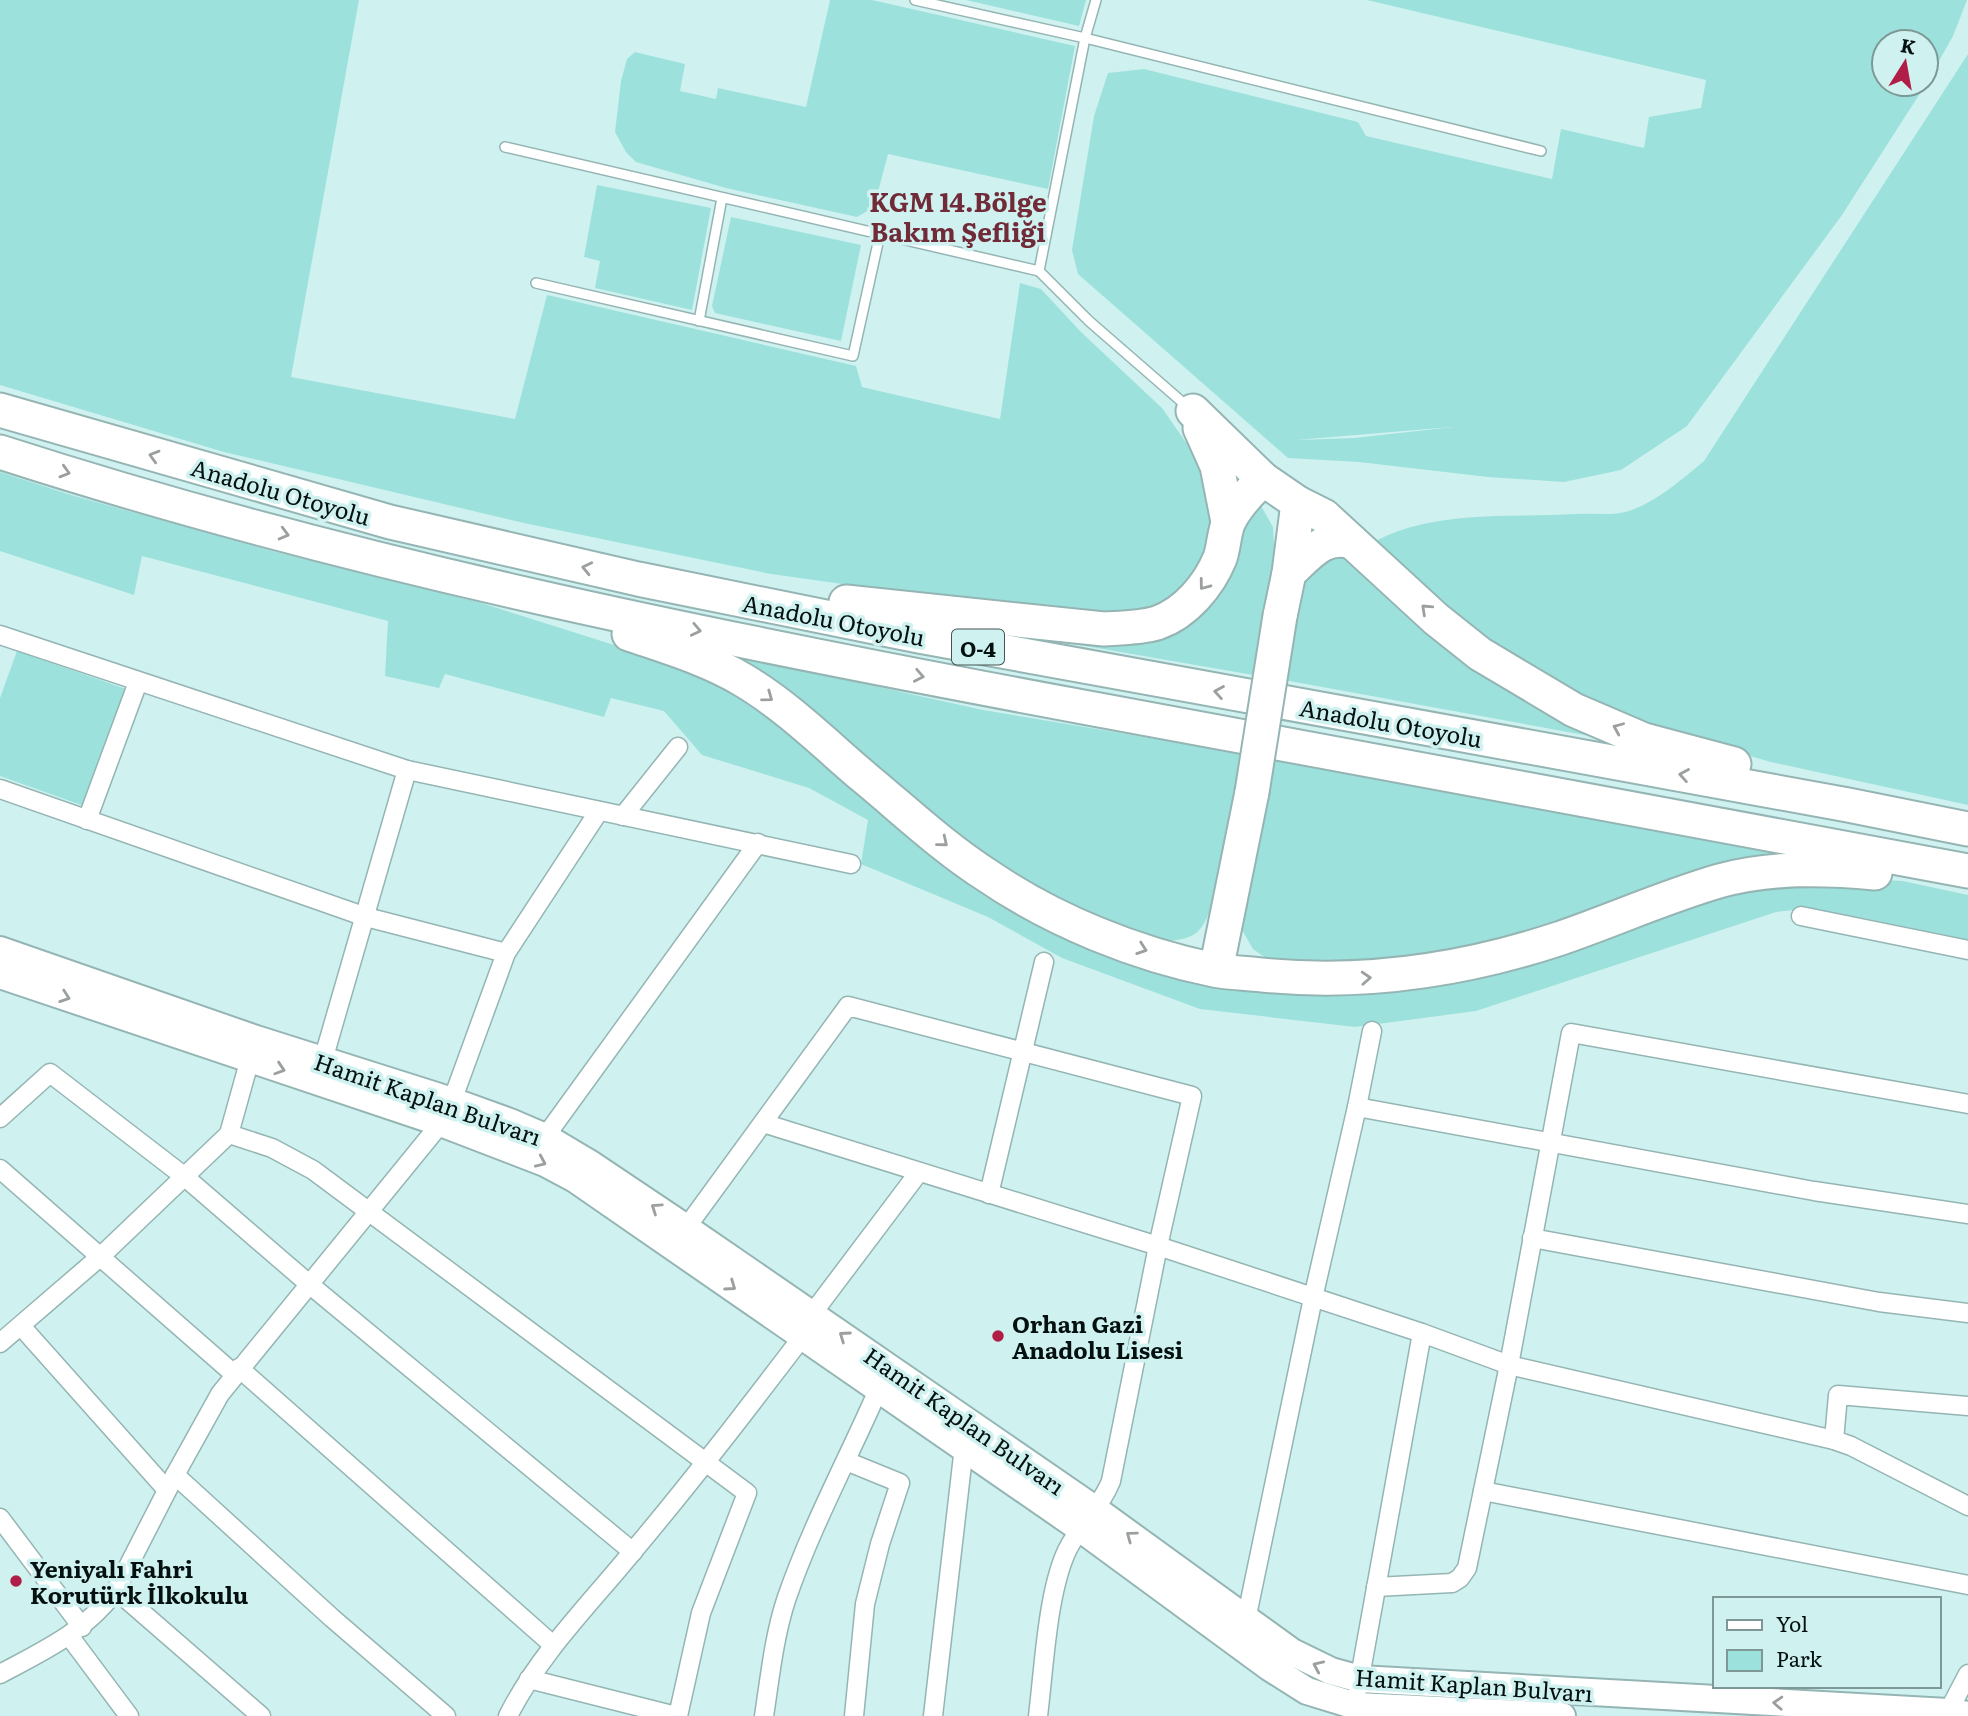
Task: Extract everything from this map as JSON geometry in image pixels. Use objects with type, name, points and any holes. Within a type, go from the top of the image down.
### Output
[{"type":"highway","name":"Anadolu Otoyolu","points":[[0,410],[390,522],[638,579],[932,639],[1848,804],[1968,830]]},
{"type":"highway","points":[[1193,411],[1263,479],[1298,503],[1324,516],[1436,619],[1480,654],[1574,710],[1644,740],[1723,762],[1968,820]]},
{"type":"highway","points":[[638,579],[1104,629],[1158,622],[1179,611],[1209,580],[1221,557],[1228,522],[1217,466],[1193,411]]},
{"type":"highway","name":"Anadolu Otoyolu","points":[[0,452],[153,498],[347,551],[477,583],[866,667],[1968,871]]},
{"type":"highway","points":[[1228,522],[1263,479]]},
{"type":"highway","points":[[1216,970],[1252,792],[1289,573],[1298,503]]},
{"type":"highway","points":[[1289,573],[1323,543],[1338,538],[1352,542]]},
{"type":"highway","points":[[477,583],[719,666],[776,703],[945,844],[1021,897],[1116,940],[1162,956],[1216,970],[1335,979],[1374,978],[1437,970],[1518,950],[1720,881],[1756,874],[1830,869],[1968,881]]},
{"type":"main road","name":"Hamit Kaplan Bulvarı","points":[[0,950],[253,1049],[323,1060],[447,1112],[575,1179],[808,1325],[1088,1520],[1289,1680],[1307,1691],[1356,1711],[1562,1716]]},
{"type":"main road","name":"Hamit Kaplan Bulvarı","points":[[0,975],[253,1049],[447,1112],[510,1122],[545,1137],[686,1228],[808,1325],[879,1388],[964,1447],[1088,1520],[1311,1663],[1331,1671],[1360,1678],[1954,1714]]},
{"type":"street","points":[[0,635],[407,771],[851,864]]},
{"type":"street","points":[[87,820],[138,682]]},
{"type":"street","points":[[622,816],[678,747]]},
{"type":"street","points":[[323,1060],[407,771]]},
{"type":"street","points":[[0,789],[366,917],[506,953]]},
{"type":"street","points":[[0,1674],[76,1632],[101,1609],[116,1590],[208,1414],[236,1371],[447,1112],[506,953],[599,811]]},
{"type":"street","points":[[545,1137],[758,843]]},
{"type":"street","points":[[1801,916],[1968,950]]},
{"type":"street","points":[[989,1194],[1044,962]]},
{"type":"street","points":[[686,1228],[848,1006],[1192,1096],[1158,1246],[1111,1481],[1066,1552],[1057,1580],[1038,1716]]},
{"type":"street","points":[[1246,1620],[1312,1298],[1372,1031]]},
{"type":"street","points":[[1376,1587],[1452,1583],[1460,1578],[1467,1568],[1509,1365],[1571,1033],[1968,1104]]},
{"type":"street","points":[[253,1049],[229,1134],[101,1256],[8,1331],[171,1482],[446,1716]]},
{"type":"street","points":[[0,1118],[50,1073],[185,1177],[309,1284],[633,1552]]},
{"type":"street","points":[[1357,1107],[1814,1191],[1968,1214]]},
{"type":"street","points":[[762,1123],[1158,1246],[1422,1333],[1509,1365],[1834,1440],[1851,1446],[1968,1506]]},
{"type":"street","points":[[229,1134],[272,1148],[313,1170],[747,1493],[701,1613],[677,1716],[529,1679]]},
{"type":"street","points":[[0,1169],[553,1645]]},
{"type":"street","points":[[508,1716],[553,1645],[707,1462],[919,1172]]},
{"type":"street","points":[[1532,1238],[1879,1302],[1968,1313]]},
{"type":"street","points":[[1356,1711],[1422,1333]]},
{"type":"street","points":[[764,1716],[772,1658],[786,1601],[804,1553],[879,1388]]},
{"type":"street","points":[[1834,1440],[1838,1395],[1968,1406]]},
{"type":"street","points":[[933,1716],[964,1447]]},
{"type":"street","points":[[846,1461],[900,1483],[877,1553],[865,1604],[854,1716]]},
{"type":"street","points":[[1483,1491],[1968,1585]]},
{"type":"street","points":[[0,1518],[129,1716]]},
{"type":"street","points":[[116,1590],[261,1716]]},
{"type":"street","points":[[1954,1714],[1968,1674]]},
{"type":"lane","points":[[915,0],[1085,38],[1541,150]]},
{"type":"lane","points":[[1040,271],[1085,38],[1097,0]]},
{"type":"lane","points":[[505,147],[1040,271],[1089,321],[1193,411]]},
{"type":"lane","points":[[699,321],[722,198]]},
{"type":"lane","points":[[536,283],[853,356],[880,234]]},
{"type":"green space","points":[[0,0],[359,0],[291,377],[515,419],[547,295],[856,366],[862,387],[1000,419],[1020,283],[1041,289],[1081,332],[1162,408],[1194,454],[1209,481],[1215,510],[1204,560],[1185,589],[1163,603],[1133,615],[978,603],[771,574],[524,523],[224,452],[0,385]]},
{"type":"green space","points":[[830,0],[872,0],[1075,46],[1048,189],[888,154],[874,207],[857,217],[726,188],[636,162],[626,152],[615,132],[621,81],[627,59],[635,52],[685,64],[680,91],[716,99],[718,88],[806,107]]},
{"type":"green space","points":[[966,0],[1086,0],[1079,26]]},
{"type":"green space","points":[[1367,0],[1967,0],[1953,36],[1940,59],[1940,28],[1870,28],[1870,98],[1917,98],[1842,215],[1687,426],[1621,470],[1564,482],[1488,477],[1359,462],[1288,458],[1078,274],[1072,250],[1094,116],[1108,73],[1144,69],[1358,122],[1366,136],[1552,179],[1561,129],[1644,148],[1649,117],[1701,108],[1706,80]],"holes":[[[1453,427],[1354,438],[1296,440]]]},
{"type":"green space","points":[[1968,54],[1968,805],[1771,762],[1676,735],[1575,691],[1506,654],[1448,610],[1372,543],[1395,532],[1445,520],[1623,513],[1650,502],[1687,475],[1704,461]]},
{"type":"green space","points":[[597,185],[711,208],[692,310],[595,288],[600,261],[584,257]]},
{"type":"green space","points":[[731,217],[861,245],[841,341],[715,313],[712,306]]},
{"type":"green space","points":[[0,472],[71,495],[272,551],[478,602],[728,681],[986,886],[1282,987],[1712,894],[1826,877],[1903,881],[1968,895],[1968,940],[1863,918],[1803,909],[1776,912],[1476,1011],[1355,1027],[1200,1009],[1062,958],[988,917],[861,864],[868,820],[809,788],[702,755],[664,711],[611,698],[604,717],[445,674],[439,688],[385,676],[388,621],[142,556],[134,595],[0,551]]},
{"type":"green space","points":[[1260,504],[1273,527],[1275,561],[1259,676],[1010,633],[1149,640]]},
{"type":"green space","points":[[1335,550],[1595,737],[1284,680],[1302,580]]},
{"type":"green space","points":[[17,651],[126,689],[84,806],[0,776],[0,698]]},
{"type":"green space","points":[[724,653],[983,710],[1246,754],[1228,851],[1213,904],[1204,923],[1195,934],[1184,938],[1153,940],[1024,886]]},
{"type":"green space","points":[[1273,758],[1792,857],[1503,944],[1342,968],[1270,961],[1253,949],[1242,930],[1242,908]]},
{"type":"place","name":"Orhan Gazi Anadolu Lisesi","points":[[998,1336]]},
{"type":"place","name":"Yeniyalı Fahri Korutürk İlkokulu","points":[[16,1581]]},
{"type":"district","name":"KGM 14.Bölge Bakım Şefliği","points":[[958,215]]}]
